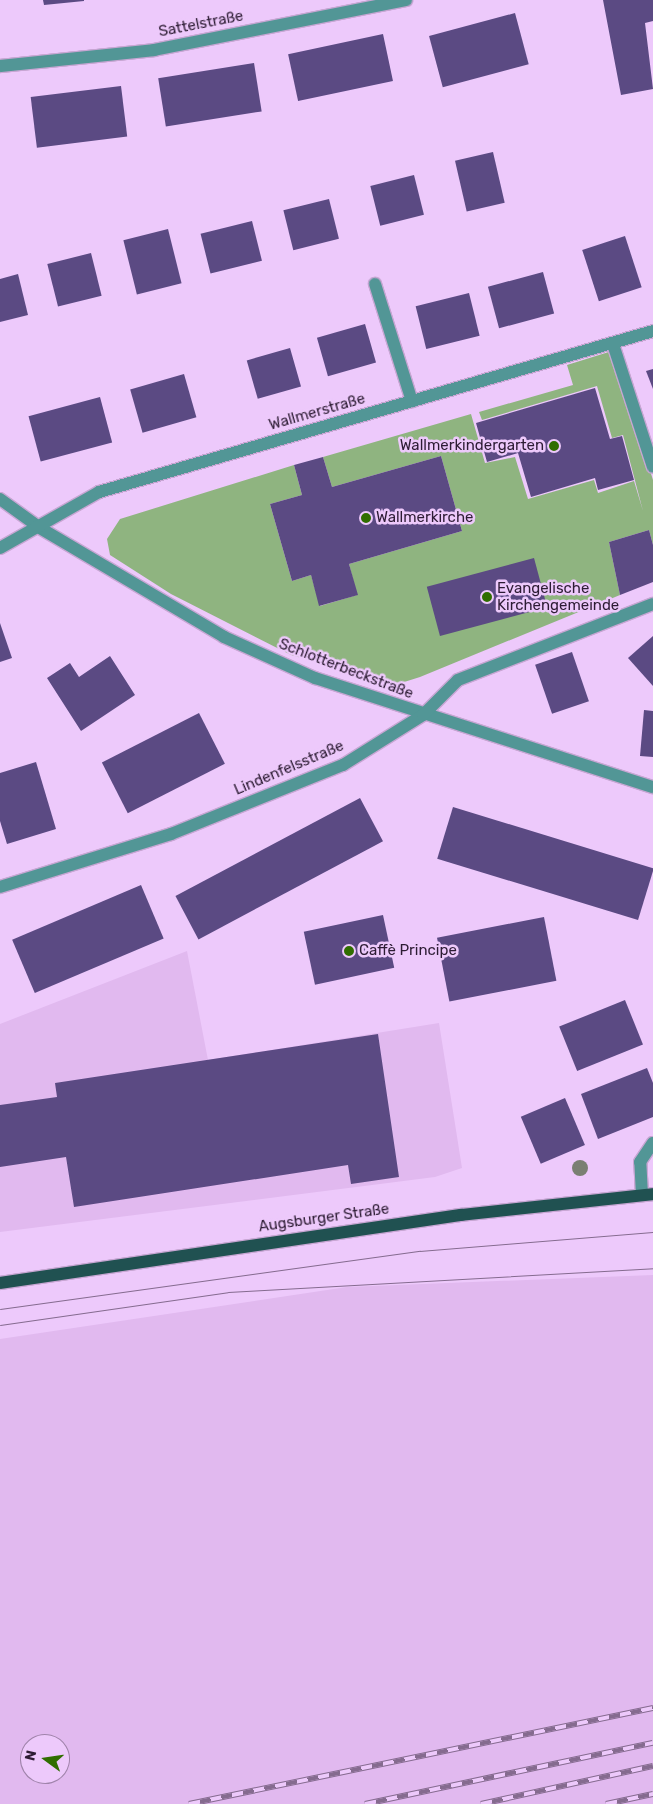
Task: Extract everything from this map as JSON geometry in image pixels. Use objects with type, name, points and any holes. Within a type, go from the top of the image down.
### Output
[{"type":"main road","name":"Augsburger Straße","points":[[0,1283],[461,1215],[647,1195]]},
{"type":"street","name":"Sattelstraße","points":[[0,66],[154,50],[406,0]]},
{"type":"street","points":[[375,284],[412,401]]},
{"type":"street","name":"Wallmerstraße","points":[[0,548],[40,528],[100,492],[653,331]]},
{"type":"street","points":[[613,344],[653,467]]},
{"type":"street","name":"Schlotterbeckstraße","points":[[0,499],[40,528],[224,637],[315,678],[423,715],[653,787]]},
{"type":"street","name":"Lindenfelsstraße","points":[[0,887],[171,834],[343,766],[423,715],[458,680],[653,604]]},
{"type":"street","points":[[647,1195],[640,1162],[653,1143]]},
{"type":"shaded area","points":[[187,951],[208,1060],[439,1023],[462,1168],[435,1177],[0,1232],[0,1024]]},
{"type":"shaded area","points":[[653,1275],[653,1804],[0,1804],[0,1339],[347,1287]]},
{"type":"green space","points":[[612,351],[653,480],[653,545],[649,530],[609,542],[620,595],[420,677],[401,683],[379,681],[291,655],[171,594],[110,555],[107,539],[120,519],[294,465],[302,495],[270,504],[292,581],[311,575],[320,606],[357,595],[349,564],[462,531],[441,456],[332,487],[323,457],[471,414],[485,463],[515,457],[528,499],[594,480],[598,493],[634,481],[643,511],[623,435],[612,438],[597,386],[482,420],[479,412],[573,385],[567,365]]},
{"type":"building","points":[[43,0],[84,0],[84,1],[44,5]]},
{"type":"building","points":[[603,0],[653,0],[653,21],[645,23],[653,89],[621,95]]},
{"type":"building","points":[[515,13],[529,64],[443,87],[429,36]]},
{"type":"building","points":[[383,34],[393,81],[298,101],[288,54]]},
{"type":"building","points":[[254,63],[262,111],[166,127],[158,78]]},
{"type":"building","points":[[121,86],[127,137],[37,148],[31,97]]},
{"type":"building","points":[[493,152],[505,203],[467,211],[455,161]]},
{"type":"building","points":[[414,175],[424,215],[380,226],[370,186]]},
{"type":"building","points":[[329,199],[339,239],[293,250],[283,210]]},
{"type":"building","points":[[252,221],[262,261],[210,274],[201,234]]},
{"type":"building","points":[[168,229],[182,283],[137,294],[123,240]]},
{"type":"building","points":[[625,236],[642,287],[599,301],[582,250]]},
{"type":"building","points":[[91,253],[102,296],[58,307],[47,264]]},
{"type":"building","points":[[543,272],[554,314],[499,328],[488,287]]},
{"type":"building","points":[[18,274],[28,315],[0,322],[0,279]]},
{"type":"building","points":[[469,293],[480,336],[426,349],[416,306]]},
{"type":"building","points":[[365,324],[376,362],[328,376],[317,338]]},
{"type":"building","points":[[290,348],[301,386],[258,399],[247,360]]},
{"type":"building","points":[[653,369],[653,389],[646,371]]},
{"type":"building","points":[[184,374],[196,417],[143,433],[130,389]]},
{"type":"building","name":"Wallmerkindergarten","points":[[595,388],[610,439],[622,436],[634,480],[598,490],[595,478],[531,497],[518,453],[487,462],[476,423]]},
{"type":"building","points":[[100,397],[112,442],[41,462],[29,416]]},
{"type":"building","name":"Wallmerkirche","points":[[441,456],[462,531],[349,564],[358,595],[319,606],[311,575],[292,581],[270,504],[302,495],[294,465],[323,457],[332,487]]},
{"type":"building","points":[[649,530],[653,545],[653,582],[620,595],[609,542]]},
{"type":"building","name":"Evangelische Kirchengemeinde","points":[[534,558],[547,607],[440,636],[427,587]]},
{"type":"building","points":[[0,623],[12,658],[0,662]]},
{"type":"building","points":[[653,636],[653,686],[628,658]]},
{"type":"building","points":[[572,652],[589,701],[552,714],[535,665]]},
{"type":"building","points":[[110,656],[135,695],[81,731],[47,678],[70,663],[79,677]]},
{"type":"building","points":[[644,710],[653,711],[653,757],[640,756]]},
{"type":"building","points":[[199,713],[225,764],[128,813],[102,762]]},
{"type":"building","points":[[36,762],[56,829],[7,844],[0,821],[0,773]]},
{"type":"building","points":[[360,798],[383,841],[198,939],[175,896]]},
{"type":"building","points":[[453,807],[653,868],[638,920],[437,859]]},
{"type":"building","points":[[141,885],[164,938],[35,993],[12,940]]},
{"type":"building","points":[[383,915],[394,968],[315,985],[304,932]]},
{"type":"building","points":[[544,917],[556,981],[449,1002],[437,938]]},
{"type":"building","points":[[625,1000],[643,1045],[577,1071],[559,1027]]},
{"type":"building","points":[[378,1034],[399,1177],[351,1184],[348,1165],[74,1207],[66,1157],[0,1167],[0,1105],[57,1097],[55,1083]]},
{"type":"building","points":[[647,1068],[653,1083],[653,1117],[598,1139],[581,1094]]},
{"type":"building","points":[[565,1098],[585,1145],[541,1164],[521,1117]]},
{"type":"tram line","points":[[0,1309],[420,1251],[653,1232]]},
{"type":"tram line","points":[[0,1325],[228,1292],[653,1268]]},
{"type":"railway","points":[[189,1804],[653,1708]]},
{"type":"railway","points":[[365,1804],[653,1743]]},
{"type":"railway","points":[[481,1804],[653,1766]]},
{"type":"railway","points":[[606,1804],[653,1794]]},
{"type":"place","name":"Wallmerkindergarten","points":[[554,446]]},
{"type":"place","name":"Wallmerkirche","points":[[366,518]]},
{"type":"place","name":"Evangelische Kirchengemeinde","points":[[487,597]]},
{"type":"place","name":"Caffè Principe","points":[[349,951]]}]
